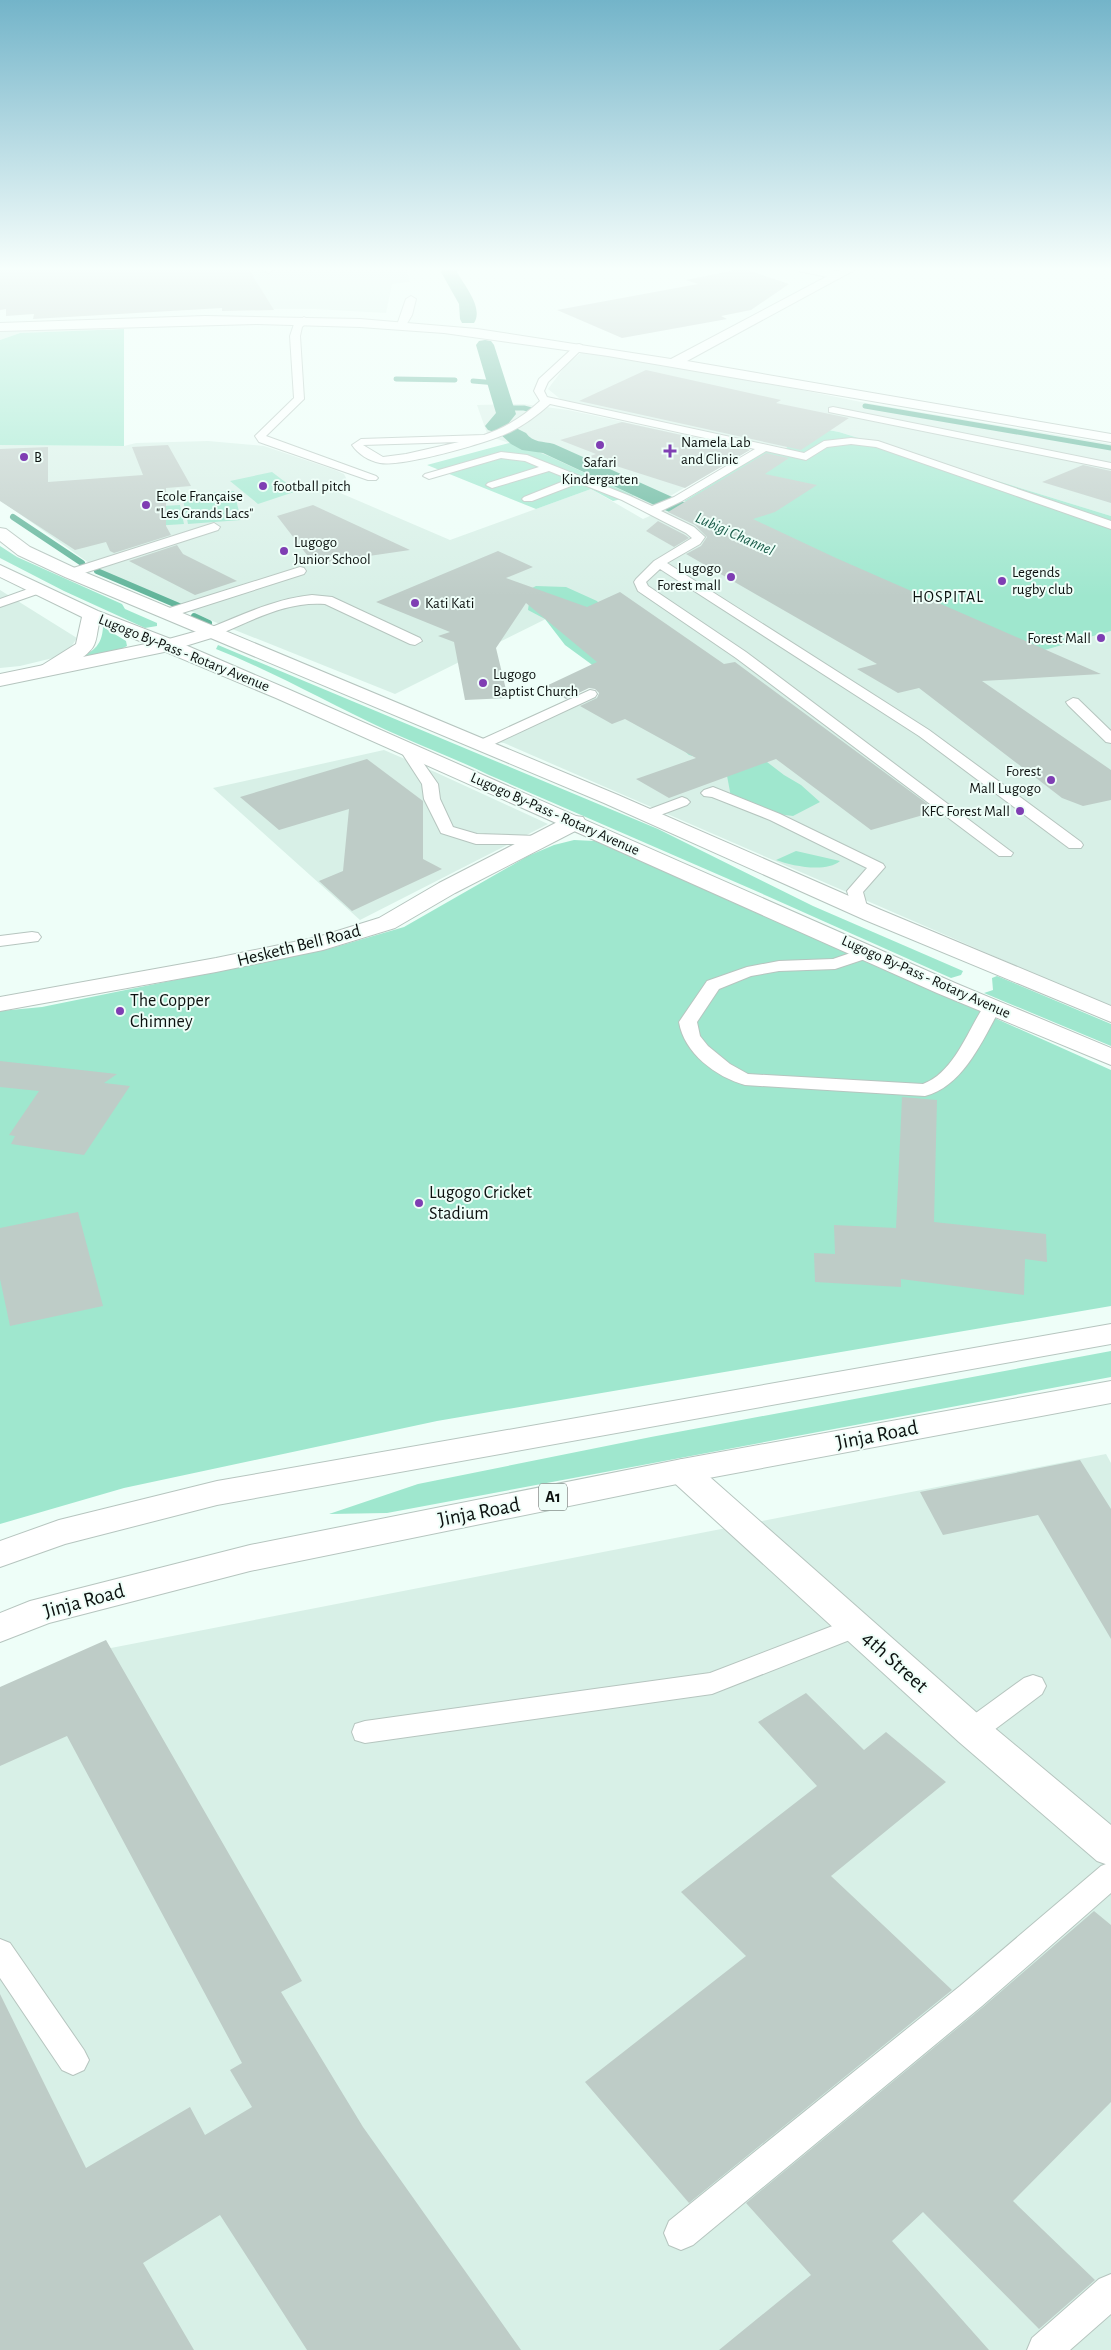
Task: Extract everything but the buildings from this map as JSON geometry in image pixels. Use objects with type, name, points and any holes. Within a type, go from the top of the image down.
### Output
[{"type":"main road","points":[[767,378],[857,396],[1111,438]]},
{"type":"main road","name":"Lugogo By-Pass - Rotary Avenue","points":[[0,533],[24,551],[71,573],[481,744],[647,815],[860,910],[1111,1015]]},
{"type":"main road","name":"Lugogo By-Pass - Rotary Avenue","points":[[0,570],[92,615],[169,645],[283,694],[946,988],[1111,1057]]},
{"type":"main road","points":[[48,670],[81,650],[92,615]]},
{"type":"main road","points":[[0,680],[169,645],[212,632]]},
{"type":"main road","points":[[283,694],[321,678]]},
{"type":"main road","name":"Hesketh Bell Road","points":[[0,1004],[216,965],[341,937],[387,923],[447,888],[575,822]]},
{"type":"main road","points":[[946,988],[971,985],[981,979],[984,970],[976,959]]},
{"type":"main road","points":[[4,1547],[217,1493],[1111,1334]]},
{"type":"main road","name":"Jinja Road","points":[[0,1628],[42,1611],[250,1558],[682,1472],[1111,1392]]},
{"type":"main road","name":"4th Street","points":[[682,1472],[972,1731],[1111,1849]]},
{"type":"lane","points":[[298,378],[299,398],[260,436],[264,440],[372,478]]},
{"type":"lane","points":[[547,378],[539,391],[547,401],[806,457],[824,444],[851,441],[878,444],[1111,525]]},
{"type":"lane","points":[[857,396],[833,410],[871,416],[1111,466]]},
{"type":"lane","points":[[484,438],[361,442],[357,445],[379,460],[384,460],[484,438],[498,434],[530,415],[547,401]]},
{"type":"lane","points":[[498,434],[664,505]]},
{"type":"lane","points":[[651,511],[764,448]]},
{"type":"lane","points":[[429,476],[501,455],[527,458],[580,479],[690,530],[699,537],[644,576],[640,582],[642,588],[741,655],[1005,854]]},
{"type":"lane","points":[[492,485],[550,467]]},
{"type":"lane","points":[[528,499],[580,479]]},
{"type":"lane","points":[[71,573],[214,526]]},
{"type":"lane","points":[[660,564],[924,733],[1075,846]]},
{"type":"lane","points":[[168,614],[300,571]]},
{"type":"lane","points":[[0,603],[39,589]]},
{"type":"lane","points":[[212,632],[277,606],[295,600],[312,598],[327,600],[415,641]]},
{"type":"lane","points":[[481,744],[590,694]]},
{"type":"lane","points":[[1073,702],[1111,739]]},
{"type":"lane","points":[[405,747],[430,784],[432,799],[447,830],[476,838],[537,840]]},
{"type":"lane","points":[[709,793],[713,792],[775,818],[877,867],[855,891],[860,910]]},
{"type":"lane","points":[[647,815],[682,802]]},
{"type":"lane","points":[[0,941],[32,937]]},
{"type":"lane","points":[[868,952],[835,964],[779,966],[747,972],[713,985],[688,1022],[692,1038],[729,1073],[745,1079],[925,1090],[933,1089],[943,1082],[968,1048],[992,1007]]},
{"type":"lane","points":[[365,1732],[712,1683],[856,1627]]},
{"type":"lane","points":[[972,1731],[1033,1686]]},
{"type":"lane","points":[[681,2233],[971,1996],[1111,1875]]},
{"type":"lane","points":[[0,1953],[73,2060]]},
{"type":"lane","points":[[1044,2350],[1111,2291]]},
{"type":"shaded area","points":[[556,378],[732,378],[861,402],[1111,444],[1111,516],[839,432],[818,428],[786,448],[564,402],[548,389]]},
{"type":"shaded area","points":[[523,404],[568,410],[751,449],[653,506],[551,457],[488,436],[477,405]]},
{"type":"shaded area","points":[[208,441],[264,446],[335,470],[344,474],[346,478],[343,484],[331,489],[450,540],[591,489],[643,519],[684,501],[1024,656],[1111,631],[1111,1007],[504,743],[497,742],[599,696],[625,681],[570,607],[395,694],[210,620],[99,569],[121,560],[112,555],[89,563],[0,500],[0,445],[124,446],[136,443]]},
{"type":"shaded area","points":[[0,590],[77,638],[71,647],[53,658],[20,666],[0,668]]},
{"type":"shaded area","points":[[384,750],[548,824],[360,920],[213,788]]},
{"type":"shaded area","points":[[1106,1454],[1111,1463],[1111,2350],[0,2350],[0,1695],[75,1655]]},
{"type":"green space","points":[[0,378],[124,378],[124,446],[0,445]]},
{"type":"green space","name":"Legends rugby club","points":[[818,428],[839,432],[1111,516],[1111,631],[1024,656],[684,501],[764,452],[786,448]]},
{"type":"green space","points":[[513,442],[551,457],[634,496],[613,501],[591,489],[536,509],[427,465]]},
{"type":"green space","name":"football pitch","points":[[272,472],[297,491],[258,504],[230,481]]},
{"type":"green space","points":[[234,491],[241,520],[188,524],[182,495]]},
{"type":"green space","points":[[180,505],[184,524],[91,530],[92,510]]},
{"type":"green space","points":[[0,546],[17,557],[122,604],[125,609],[157,623],[157,626],[145,628],[64,591],[0,558]]},
{"type":"green space","points":[[536,586],[566,587],[597,601],[623,634],[690,703],[784,775],[801,785],[820,802],[793,816],[762,812],[731,797],[725,765],[689,755],[610,685],[591,664],[565,645],[545,619],[528,610],[530,595],[524,592]]},
{"type":"green space","points":[[103,627],[126,641],[127,646],[75,660],[95,648],[101,639]]},
{"type":"green space","points":[[218,645],[658,829],[813,906],[963,971],[961,975],[951,978],[384,729],[216,649]]},
{"type":"green space","points":[[574,840],[595,841],[657,867],[1111,1070],[1111,1306],[437,1421],[124,1488],[0,1524],[0,1011],[42,1007],[332,948],[404,927],[528,856],[554,845]]},
{"type":"green space","points":[[796,851],[840,861],[834,865],[818,868],[776,860]]},
{"type":"green space","points":[[997,976],[1111,1024],[1111,1046],[984,993],[993,990],[992,978]]},
{"type":"green space","points":[[1111,1351],[1111,1377],[387,1513],[329,1514],[418,1484],[651,1437]]},
{"type":"waterway","name":"Lubigi Channel","points":[[495,378],[506,414],[495,426],[501,428]]},
{"type":"waterway","points":[[396,379],[455,380]]},
{"type":"waterway","points":[[473,381],[497,383]]},
{"type":"waterway","points":[[865,406],[1111,448]]},
{"type":"waterway","points":[[504,408],[524,408],[535,411]]},
{"type":"waterway","name":"Lubigi Channel","points":[[509,432],[519,437],[518,440],[529,446],[547,448],[720,527]]},
{"type":"waterway","points":[[13,517],[82,563]]},
{"type":"waterway","points":[[97,571],[179,606]]},
{"type":"waterway","points":[[194,616],[209,623]]},
{"type":"place","name":"Safari Kindergarten","points":[[600,445]]},
{"type":"place","name":"Namela Lab and Clinic","points":[[670,451]]},
{"type":"place","name":"B","points":[[24,457]]},
{"type":"place","name":"football pitch","points":[[263,486]]},
{"type":"place","name":"Ecole Française \"Les Grands Lacs\"","points":[[146,505]]},
{"type":"place","name":"Lugogo Junior School","points":[[284,551]]},
{"type":"place","name":"Lugogo Forest mall","points":[[731,577]]},
{"type":"place","name":"Legends rugby club","points":[[1002,581]]},
{"type":"place","name":"Kati Kati","points":[[415,603]]},
{"type":"place","name":"Forest Mall","points":[[1101,638]]},
{"type":"place","name":"Lugogo Baptist Church","points":[[483,683]]},
{"type":"place","name":"Forest Mall Lugogo","points":[[1051,780]]},
{"type":"place","name":"KFC Forest Mall","points":[[1020,811]]},
{"type":"place","name":"The Copper Chimney","points":[[120,1011]]},
{"type":"place","name":"Lugogo Cricket Stadium","points":[[419,1203]]},
{"type":"district","name":"HOSPITAL","points":[[948,597]]}]
